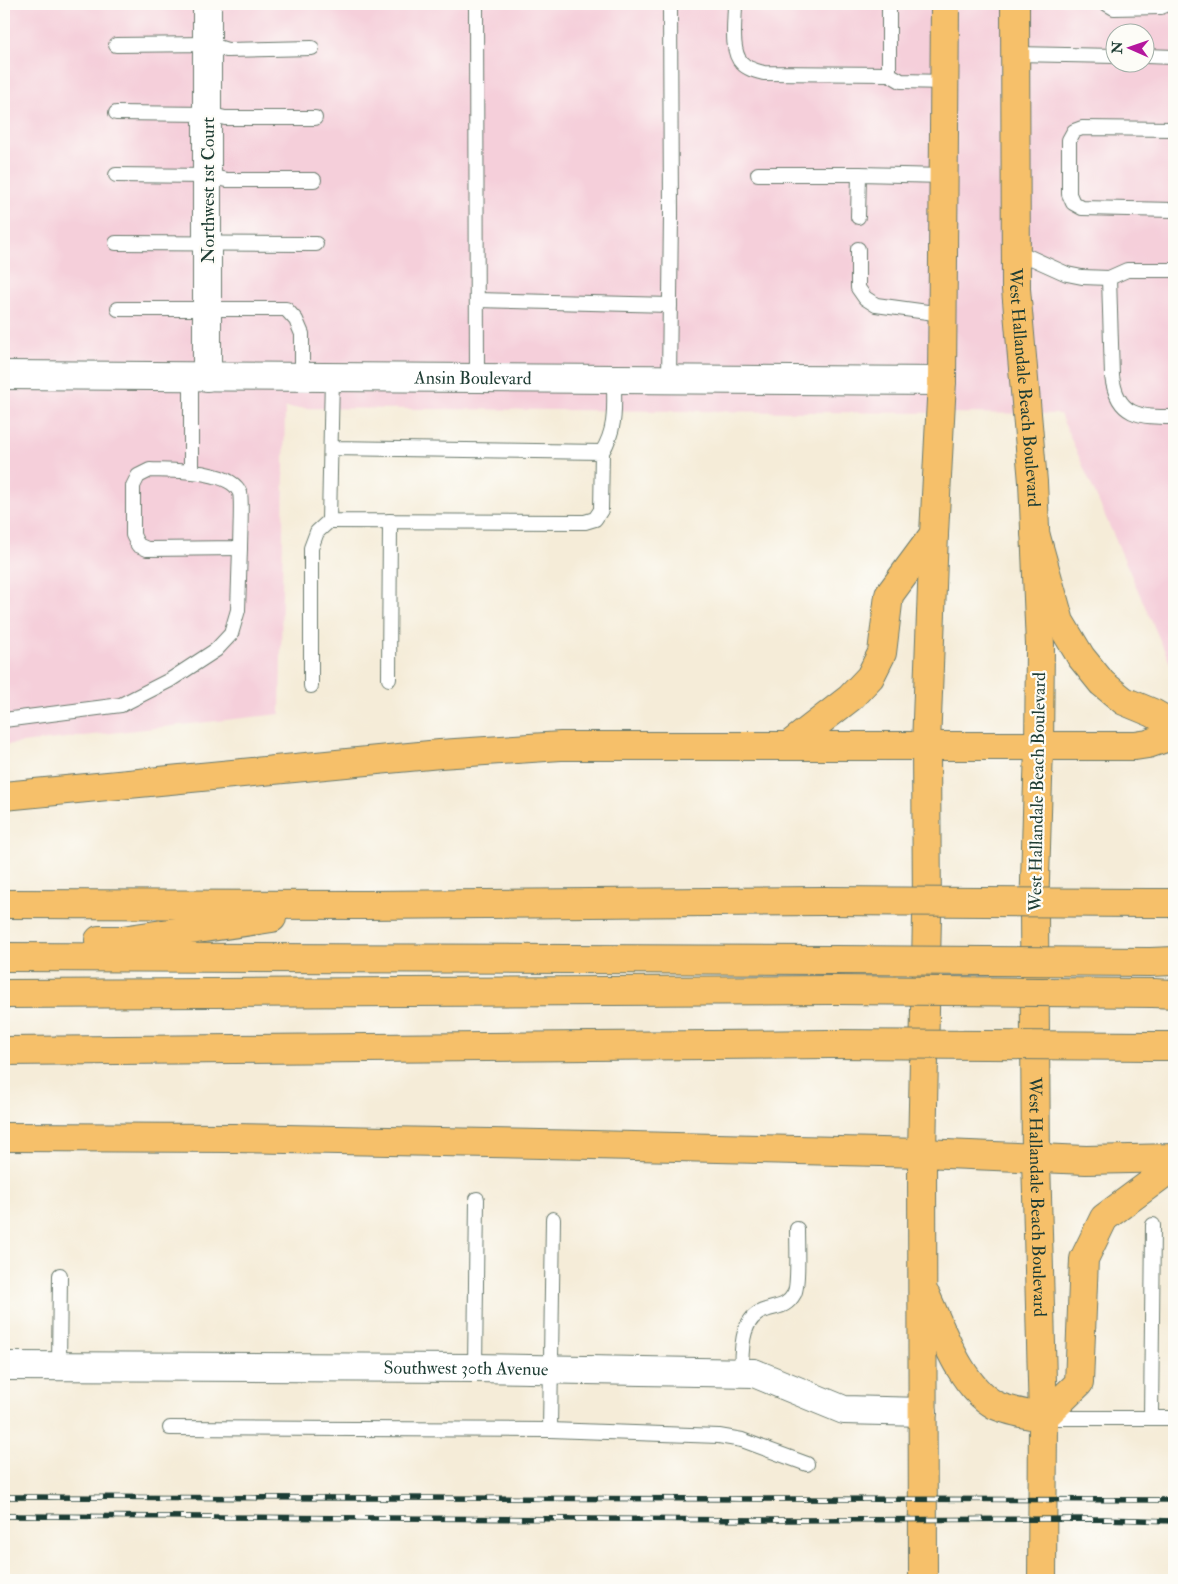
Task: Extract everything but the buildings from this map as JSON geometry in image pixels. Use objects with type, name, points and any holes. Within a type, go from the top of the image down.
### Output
[{"type":"main road","points":[[923,1580],[922,1153],[927,916],[926,744],[942,381],[945,4]]},
{"type":"main road","name":"West Hallandale Beach Boulevard","points":[[1015,4],[1016,289],[1033,482],[1040,645],[1034,914],[1036,1159],[1043,1418],[1042,1580]]},
{"type":"main road","points":[[1035,533],[1060,622],[1081,657],[1102,683],[1124,701],[1153,713],[1174,725]]},
{"type":"main road","points":[[788,746],[850,698],[870,678],[882,653],[889,594],[934,534]]},
{"type":"main road","points":[[4,796],[440,754],[561,746],[926,744],[1039,747],[1135,746],[1148,744],[1174,735]]},
{"type":"main road","points":[[4,904],[365,905],[823,901],[1162,903]]},
{"type":"main road","points":[[4,940],[122,940],[365,905]]},
{"type":"main road","points":[[4,957],[1162,962]]},
{"type":"main road","points":[[4,994],[835,990],[1164,994]]},
{"type":"main road","points":[[4,1037],[47,1051]]},
{"type":"main road","points":[[4,1051],[830,1044],[1163,1046]]},
{"type":"main road","points":[[4,1137],[243,1138],[922,1153],[1086,1160],[1174,1158]]},
{"type":"main road","points":[[922,1287],[956,1361],[976,1392],[995,1405],[1043,1418],[1079,1383],[1084,1259],[1104,1218],[1174,1166]]},
{"type":"street","name":"Northwest 1st Court","points":[[199,377],[207,309],[207,4]]},
{"type":"street","name":"Ansin Boulevard","points":[[4,375],[942,381]]},
{"type":"street","name":"Southwest 30th Avenue","points":[[4,1366],[476,1368],[754,1373],[844,1410],[923,1412]]},
{"type":"lane","points":[[476,4],[477,378]]},
{"type":"lane","points":[[669,380],[670,4]]},
{"type":"lane","points":[[735,4],[736,56],[742,64],[752,70],[764,73],[889,74],[902,81],[945,82]]},
{"type":"lane","points":[[889,4],[889,74]]},
{"type":"lane","points":[[1107,4],[1114,8],[1161,7],[1168,4]]},
{"type":"lane","points":[[116,45],[208,44],[227,50],[312,48]]},
{"type":"lane","points":[[1015,54],[1106,56]]},
{"type":"lane","points":[[1156,56],[1174,57]]},
{"type":"lane","points":[[116,113],[208,114],[225,118],[315,118]]},
{"type":"lane","points":[[1174,129],[1082,128],[1074,131],[1069,140],[1069,194],[1073,203],[1082,208],[1174,210]]},
{"type":"lane","points":[[758,174],[944,176]]},
{"type":"lane","points":[[858,217],[859,174]]},
{"type":"lane","points":[[116,175],[208,176],[227,180],[314,180]]},
{"type":"lane","points":[[116,243],[316,244]]},
{"type":"lane","points":[[858,249],[858,288],[865,298],[876,305],[942,314]]},
{"type":"lane","points":[[1016,251],[1067,274],[1082,277],[1109,278],[1127,270],[1174,270]]},
{"type":"lane","points":[[1109,278],[1112,376],[1119,402],[1132,413],[1145,417],[1174,417]]},
{"type":"lane","points":[[478,300],[670,305]]},
{"type":"lane","points":[[118,309],[286,309],[296,320],[302,334],[302,377]]},
{"type":"lane","points":[[190,471],[199,377]]},
{"type":"lane","points":[[311,686],[311,548],[317,532],[328,521],[332,377]]},
{"type":"lane","points":[[328,521],[585,522],[595,519],[601,510],[602,452],[609,440],[613,426],[614,379]]},
{"type":"lane","points":[[331,448],[602,452]]},
{"type":"lane","points":[[4,720],[121,705],[170,680],[216,650],[231,634],[238,610],[240,548],[240,494],[232,483],[190,471],[150,470],[138,476],[133,486],[133,535],[138,545],[147,549],[240,548]]},
{"type":"lane","points":[[389,679],[390,521]]},
{"type":"lane","points":[[476,1368],[477,1199]]},
{"type":"lane","points":[[550,1430],[553,1219]]},
{"type":"lane","points":[[1151,1418],[1153,1225]]},
{"type":"lane","points":[[741,1373],[742,1341],[747,1327],[754,1317],[764,1310],[778,1308],[788,1303],[796,1292],[797,1229]]},
{"type":"lane","points":[[59,1366],[60,1275]]},
{"type":"lane","points":[[1043,1418],[1174,1418]]},
{"type":"lane","points":[[170,1428],[550,1430],[719,1436],[742,1440],[807,1464]]},
{"type":"shaded area","points":[[4,4],[1174,4],[1174,672],[1060,414],[285,408],[280,714],[4,745]]},
{"type":"railway","points":[[4,1497],[1174,1500]]},
{"type":"railway","points":[[4,1516],[777,1520],[1103,1519],[1174,1521]]}]
